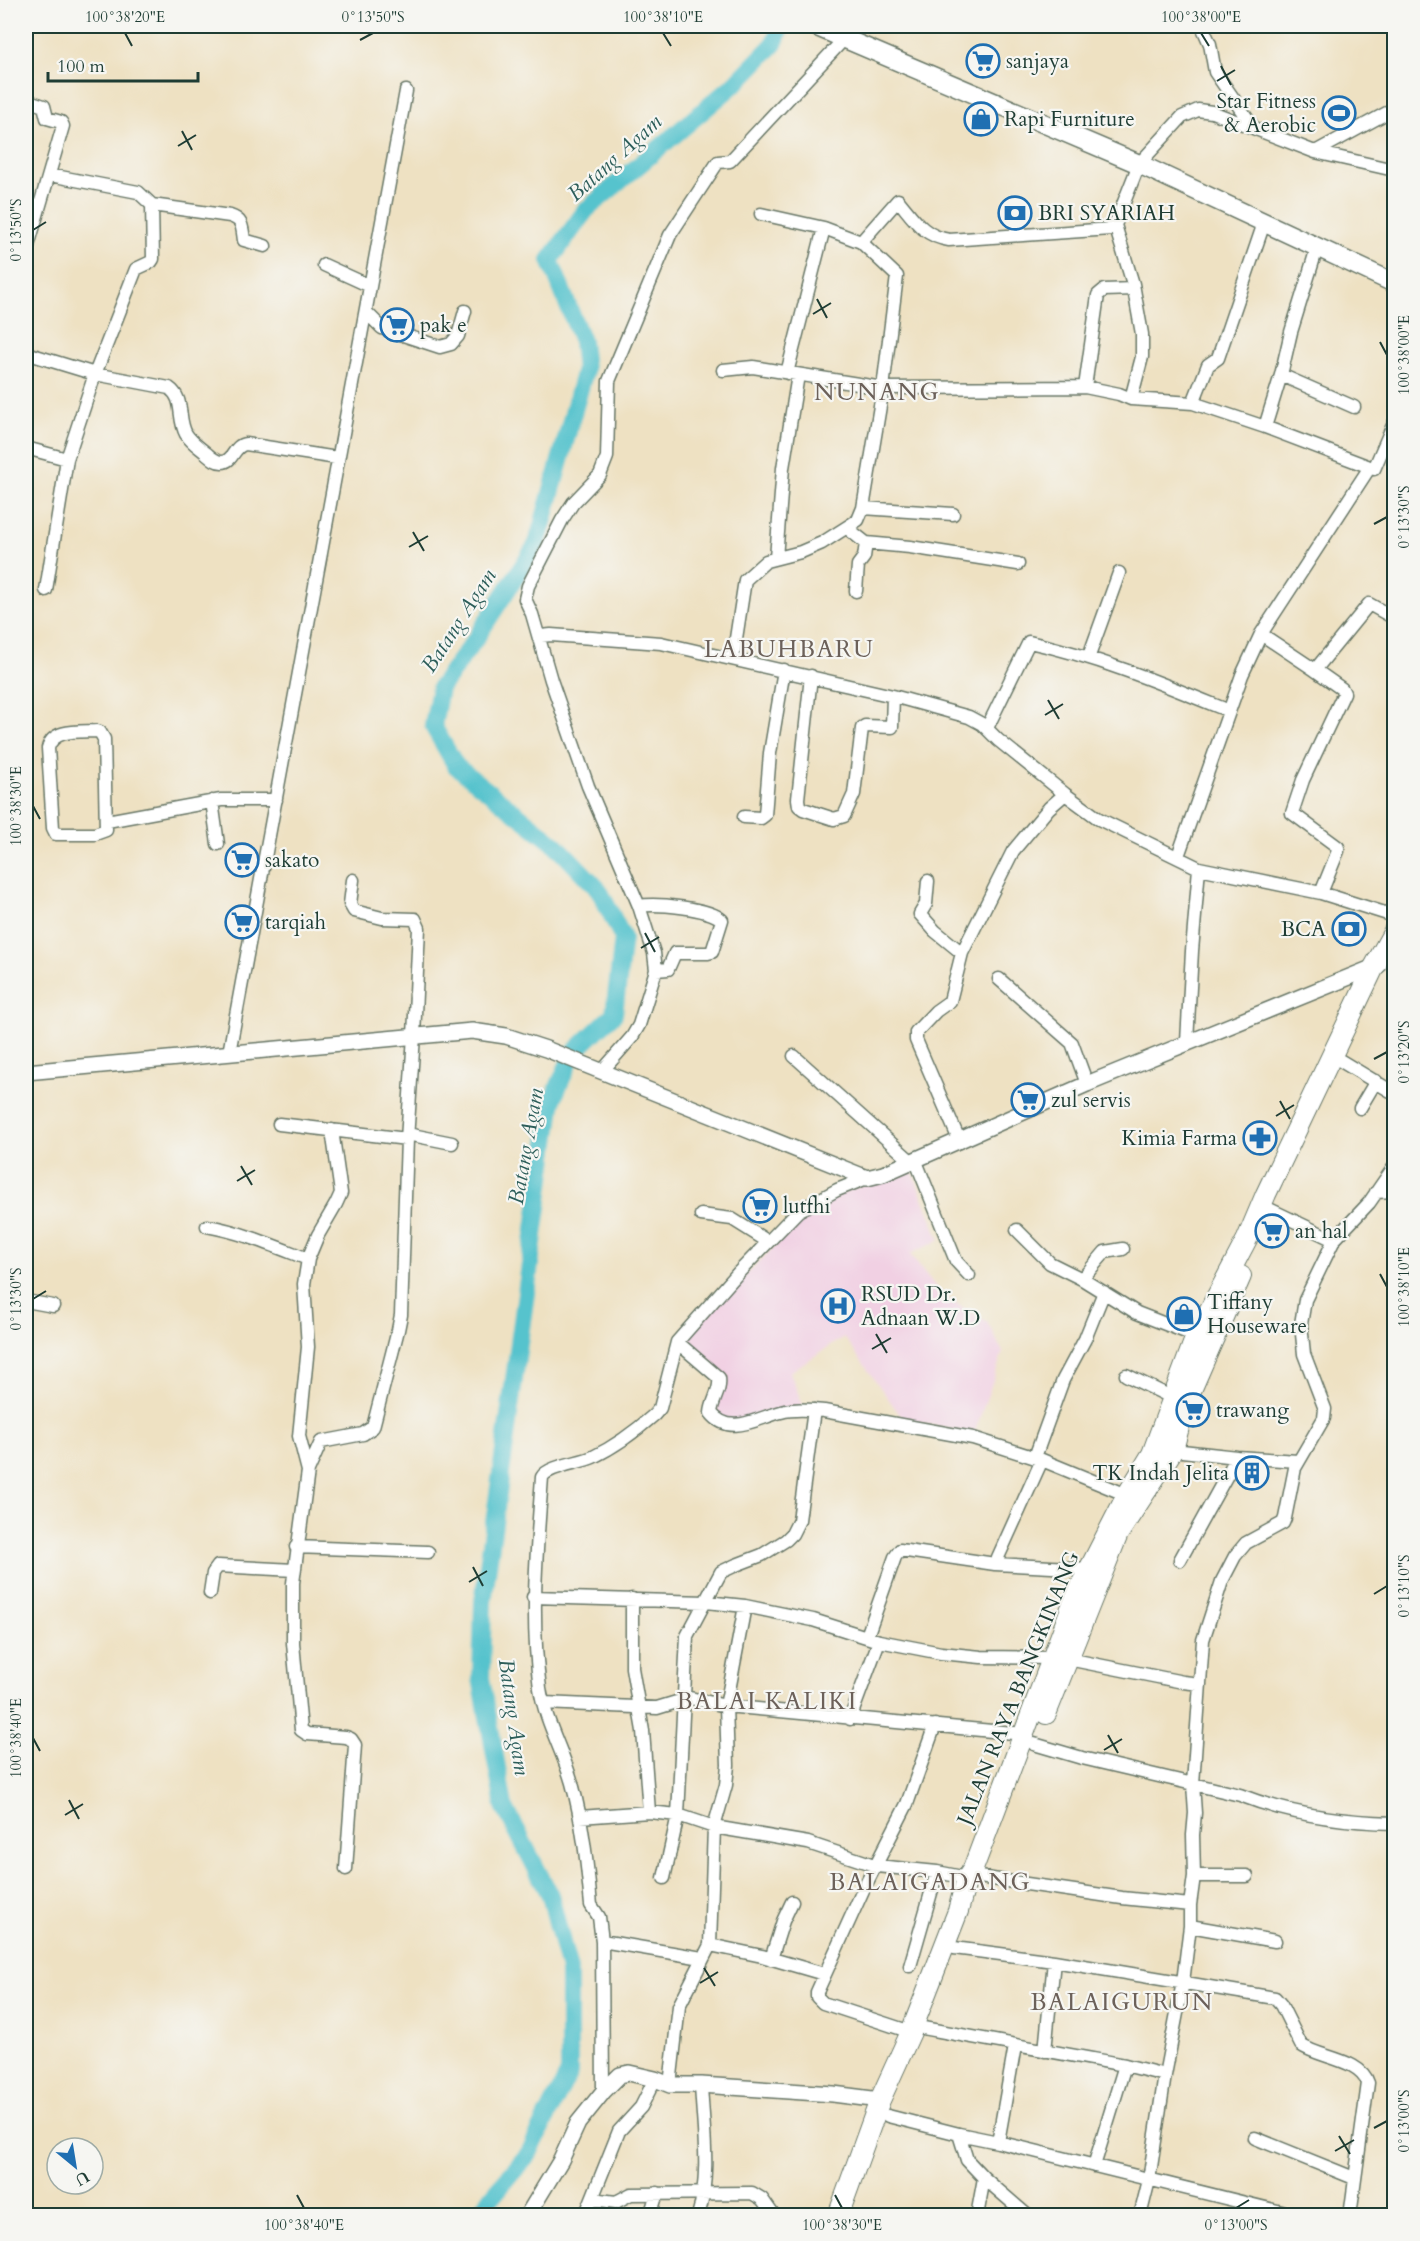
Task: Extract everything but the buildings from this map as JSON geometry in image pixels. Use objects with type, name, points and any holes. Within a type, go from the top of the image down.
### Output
[{"type":"highway","name":"JALAN RAYA BANGKINANG","points":[[1083,1598],[1118,1534],[1173,1450],[1180,1401],[1196,1336],[1269,1209],[1336,1058],[1385,960],[1395,930]]},
{"type":"highway","name":"JALAN RAYA BANGKINANG","points":[[917,2030],[1061,1658],[1083,1598],[1089,1569],[1127,1495],[1180,1401],[1252,1241],[1266,1194],[1385,960]]},
{"type":"highway","name":"JALAN RAYA BANGKINANG","points":[[838,2216],[954,1948],[964,1909]]},
{"type":"highway","name":"JALAN RAYA BANGKINANG","points":[[849,2216],[884,2108]]},
{"type":"main road","points":[[815,26],[1139,164],[1395,284]]},
{"type":"street","points":[[1203,26],[1210,44],[1215,72],[1253,127]]},
{"type":"street","points":[[600,1069],[632,1037],[639,1025],[659,970],[643,905],[588,786],[551,680],[544,637],[525,599],[528,586],[562,520],[573,503],[600,475],[607,458],[609,381],[670,235],[718,162],[730,161],[845,38]]},
{"type":"street","points":[[229,1053],[406,91]]},
{"type":"street","points":[[26,100],[44,106],[47,118],[61,122],[63,126],[26,254]]},
{"type":"street","points":[[1316,152],[1395,109]]},
{"type":"street","points":[[861,242],[898,200],[919,227],[938,238],[949,240],[1110,229],[1115,225],[1139,164],[1174,124],[1182,117],[1198,110],[1212,112],[1316,152],[1395,170]]},
{"type":"street","points":[[50,175],[138,192],[152,205],[238,219],[242,223],[244,240],[265,246]]},
{"type":"street","points":[[46,590],[67,459],[95,374],[136,269],[153,259],[152,205]]},
{"type":"street","points":[[733,658],[745,580],[766,561],[812,548],[858,520],[863,508],[884,388],[897,276],[861,242],[824,228],[761,214]]},
{"type":"street","points":[[1193,403],[1208,365],[1218,358],[1264,223]]},
{"type":"street","points":[[1115,225],[1134,289],[1142,334],[1142,357],[1131,399]]},
{"type":"street","points":[[776,558],[792,374],[824,228]]},
{"type":"street","points":[[1265,427],[1317,248]]},
{"type":"street","points":[[324,266],[370,286]]},
{"type":"street","points":[[1085,387],[1098,295],[1104,290],[1134,289]]},
{"type":"street","points":[[366,312],[382,328],[440,347],[451,344],[459,336],[465,311]]},
{"type":"street","points":[[26,353],[95,374],[169,388],[176,392],[186,433],[192,442],[214,460],[224,462],[229,460],[241,444],[337,458]]},
{"type":"street","points":[[723,369],[753,367],[884,388],[1085,387],[1119,394],[1131,399],[1193,403],[1265,427],[1374,469],[1395,423]]},
{"type":"street","points":[[1281,375],[1354,407]]},
{"type":"street","points":[[26,448],[67,459]]},
{"type":"street","points":[[1178,856],[1242,675],[1261,634],[1370,467]]},
{"type":"street","points":[[863,508],[953,513]]},
{"type":"street","points":[[847,528],[866,543],[910,547],[1018,564]]},
{"type":"street","points":[[856,591],[858,566],[864,557],[866,543]]},
{"type":"street","points":[[1089,657],[1119,573]]},
{"type":"street","points":[[1315,670],[1369,604],[1395,618]]},
{"type":"street","points":[[1261,634],[1342,689],[1344,693],[1302,780],[1292,813],[1338,847],[1321,893]]},
{"type":"street","points":[[544,637],[651,641],[811,676],[969,717],[987,728],[998,740],[1065,794],[1114,827],[1199,868],[1321,893],[1395,916]]},
{"type":"street","points":[[987,728],[1029,642],[1089,657],[1131,671],[1229,711]]},
{"type":"street","points":[[744,818],[761,818],[765,815],[770,753],[784,670]]},
{"type":"street","points":[[811,676],[797,796],[803,809],[834,819],[844,816],[854,794],[862,728],[865,726],[892,727],[893,696]]},
{"type":"street","points":[[97,731],[103,735],[107,821],[106,830],[95,834],[59,835],[54,831],[48,748],[51,738],[56,735],[97,731]]},
{"type":"street","points":[[960,1142],[916,1040],[916,1032],[936,1011],[950,1001],[962,953],[1013,851],[1048,808],[1065,794]]},
{"type":"street","points":[[107,821],[220,800],[276,800]]},
{"type":"street","points":[[212,801],[218,844]]},
{"type":"street","points":[[1187,1042],[1199,868]]},
{"type":"street","points":[[346,1869],[355,1745],[351,1739],[346,1737],[307,1734],[300,1730],[293,1642],[294,1570],[308,1471],[321,1442],[367,1433],[375,1423],[401,1316],[407,1136],[419,928],[418,922],[412,918],[373,916],[354,911],[350,904],[353,880]]},
{"type":"street","points":[[928,881],[926,904],[920,914],[962,953]]},
{"type":"street","points":[[643,905],[692,910],[715,915],[722,920],[712,952],[708,954],[675,953],[669,968],[659,970]]},
{"type":"street","points":[[603,2092],[601,1938],[599,1917],[591,1905],[584,1817],[572,1782],[552,1704],[540,1686],[533,1597],[542,1477],[552,1470],[602,1452],[654,1415],[660,1408],[677,1342],[767,1241],[798,1211],[837,1190],[883,1174],[960,1142],[1087,1084],[1385,960]]},
{"type":"street","points":[[999,979],[1071,1043],[1087,1084]]},
{"type":"street","points":[[26,1072],[472,1031],[506,1036],[600,1069],[867,1178]]},
{"type":"street","points":[[794,1056],[913,1160],[956,1261],[969,1275]]},
{"type":"street","points":[[1336,1058],[1395,1093]]},
{"type":"street","points":[[1360,1108],[1376,1081]]},
{"type":"street","points":[[279,1124],[407,1136],[452,1143]]},
{"type":"street","points":[[308,1471],[298,1436],[308,1347],[304,1284],[308,1259],[341,1193],[332,1130]]},
{"type":"street","points":[[1140,2216],[1149,2180],[1165,2075],[1183,1982],[1190,1926],[1194,1876],[1193,1835],[1196,1813],[1193,1784],[1203,1640],[1222,1581],[1235,1556],[1246,1543],[1282,1523],[1298,1461],[1324,1418],[1325,1408],[1304,1354],[1301,1324],[1305,1300],[1334,1240],[1369,1203],[1395,1167]]},
{"type":"street","points":[[1376,1192],[1395,1191]]},
{"type":"street","points":[[1269,1209],[1334,1240]]},
{"type":"street","points":[[701,1215],[732,1219],[767,1241]]},
{"type":"street","points":[[207,1226],[257,1238],[308,1259]]},
{"type":"street","points":[[1017,1230],[1050,1263],[1083,1279],[1137,1313],[1196,1336]]},
{"type":"street","points":[[1083,1279],[1105,1252],[1123,1249]]},
{"type":"street","points":[[995,1564],[1038,1458],[1063,1380],[1085,1339],[1104,1292]]},
{"type":"street","points":[[26,1302],[53,1306]]},
{"type":"street","points":[[677,1342],[719,1378],[720,1386],[712,1404],[711,1413],[716,1420],[725,1425],[741,1425],[783,1411],[814,1410],[973,1438],[1038,1458],[1127,1495]]},
{"type":"street","points":[[1126,1375],[1180,1401]]},
{"type":"street","points":[[664,1878],[678,1815],[682,1699],[687,1636],[721,1572],[762,1555],[786,1540],[796,1527],[799,1520],[814,1410]]},
{"type":"street","points":[[1173,1450],[1298,1461]]},
{"type":"street","points":[[1180,1560],[1237,1457]]},
{"type":"street","points":[[296,1547],[428,1552]]},
{"type":"street","points":[[850,1719],[898,1551],[995,1564],[1089,1569]]},
{"type":"street","points":[[210,1593],[213,1573],[218,1566],[294,1570]]},
{"type":"street","points":[[533,1597],[706,1602],[745,1606],[813,1620],[873,1638],[941,1653],[963,1656],[1061,1658],[1200,1684]]},
{"type":"street","points":[[632,1599],[632,1668],[644,1742],[649,1812]]},
{"type":"street","points":[[670,2085],[679,2006],[710,1945],[714,1827],[726,1785],[728,1765],[726,1706],[745,1606]]},
{"type":"street","points":[[552,1704],[639,1708],[661,1707],[690,1698],[726,1706],[935,1725],[1029,1739],[1064,1754],[1315,1815],[1350,1821],[1395,1823]]},
{"type":"street","points":[[935,1725],[907,1804],[864,1888],[816,1992],[817,1997],[823,2003],[917,2030],[1125,2065],[1165,2075]]},
{"type":"street","points":[[584,1817],[649,1812],[678,1815],[714,1827],[808,1843],[877,1866],[937,1872],[978,1869],[1122,1898],[1190,1905]]},
{"type":"street","points":[[910,1966],[937,1872]]},
{"type":"street","points":[[1194,1876],[1247,1876]]},
{"type":"street","points":[[771,1959],[783,1921],[792,1902]]},
{"type":"street","points":[[1190,1926],[1275,1941]]},
{"type":"street","points":[[601,1938],[702,1958]]},
{"type":"street","points":[[710,1945],[824,1974]]},
{"type":"street","points":[[954,1948],[1053,1961],[1275,1998],[1281,2005],[1301,2045],[1362,2071],[1368,2083],[1350,2216]]},
{"type":"street","points":[[1046,2051],[1053,1961]]},
{"type":"street","points":[[998,2142],[1015,2046]]},
{"type":"street","points":[[1094,2166],[1125,2065]]},
{"type":"street","points":[[526,2216],[561,2160],[578,2123],[620,2075],[629,2073],[670,2085],[833,2094],[884,2108],[958,2134],[1298,2216]]},
{"type":"street","points":[[585,2216],[619,2131],[638,2112],[655,2079]]},
{"type":"street","points":[[698,2216],[704,2195],[706,2165],[700,2085]]},
{"type":"street","points":[[958,2134],[967,2160],[1028,2216]]},
{"type":"street","points":[[1255,2138],[1354,2178]]},
{"type":"street","points":[[977,2216],[984,2178]]},
{"type":"street","points":[[592,2199],[616,2202],[628,2194],[657,2193],[756,2194],[774,2216]]},
{"type":"street","points":[[650,2216],[657,2193]]},
{"type":"shaded area","name":"RSUD Dr. Adnaan W.D","points":[[910,1166],[940,1240],[910,1254],[942,1295],[987,1322],[1003,1352],[974,1434],[903,1419],[844,1337],[790,1372],[803,1406],[739,1421],[721,1419],[716,1407],[725,1384],[681,1340],[818,1203]]},
{"type":"waterway","name":"Batang Agam","points":[[476,2216],[529,2153],[569,2073],[569,1970],[550,1895],[504,1806],[481,1678],[483,1602],[553,1099],[573,1053],[614,1014],[623,938],[599,890],[555,844],[456,766],[433,726],[440,688],[476,638],[537,544],[585,370],[582,341],[550,260],[586,210],[737,82],[774,44],[781,26]]},
{"type":"place","name":"sanjaya","points":[[983,61]]},
{"type":"place","name":"Star Fitness & Aerobic","points":[[1339,113]]},
{"type":"place","name":"Rapi Furniture","points":[[981,119]]},
{"type":"place","name":"BRI SYARIAH","points":[[1015,213]]},
{"type":"place","name":"pak e","points":[[397,325]]},
{"type":"place","name":"sakato","points":[[242,860]]},
{"type":"place","name":"tarqiah","points":[[242,922]]},
{"type":"place","name":"BCA","points":[[1349,929]]},
{"type":"place","name":"zul servis","points":[[1028,1100]]},
{"type":"place","name":"Kimia Farma","points":[[1260,1138]]},
{"type":"place","name":"lutfhi","points":[[760,1206]]},
{"type":"place","name":"an hal","points":[[1272,1231]]},
{"type":"place","name":"RSUD Dr. Adnaan W.D","points":[[838,1306]]},
{"type":"place","name":"Tiffany Houseware","points":[[1184,1314]]},
{"type":"place","name":"trawang","points":[[1193,1410]]},
{"type":"place","name":"TK Indah Jelita","points":[[1252,1473]]},
{"type":"district","name":"NUNANG","points":[[877,392]]},
{"type":"district","name":"LABUHBARU","points":[[789,649]]},
{"type":"district","name":"BALAI KALIKI","points":[[767,1701]]},
{"type":"district","name":"BALAIGADANG","points":[[930,1882]]},
{"type":"district","name":"BALAIGURUN","points":[[1122,2002]]}]
